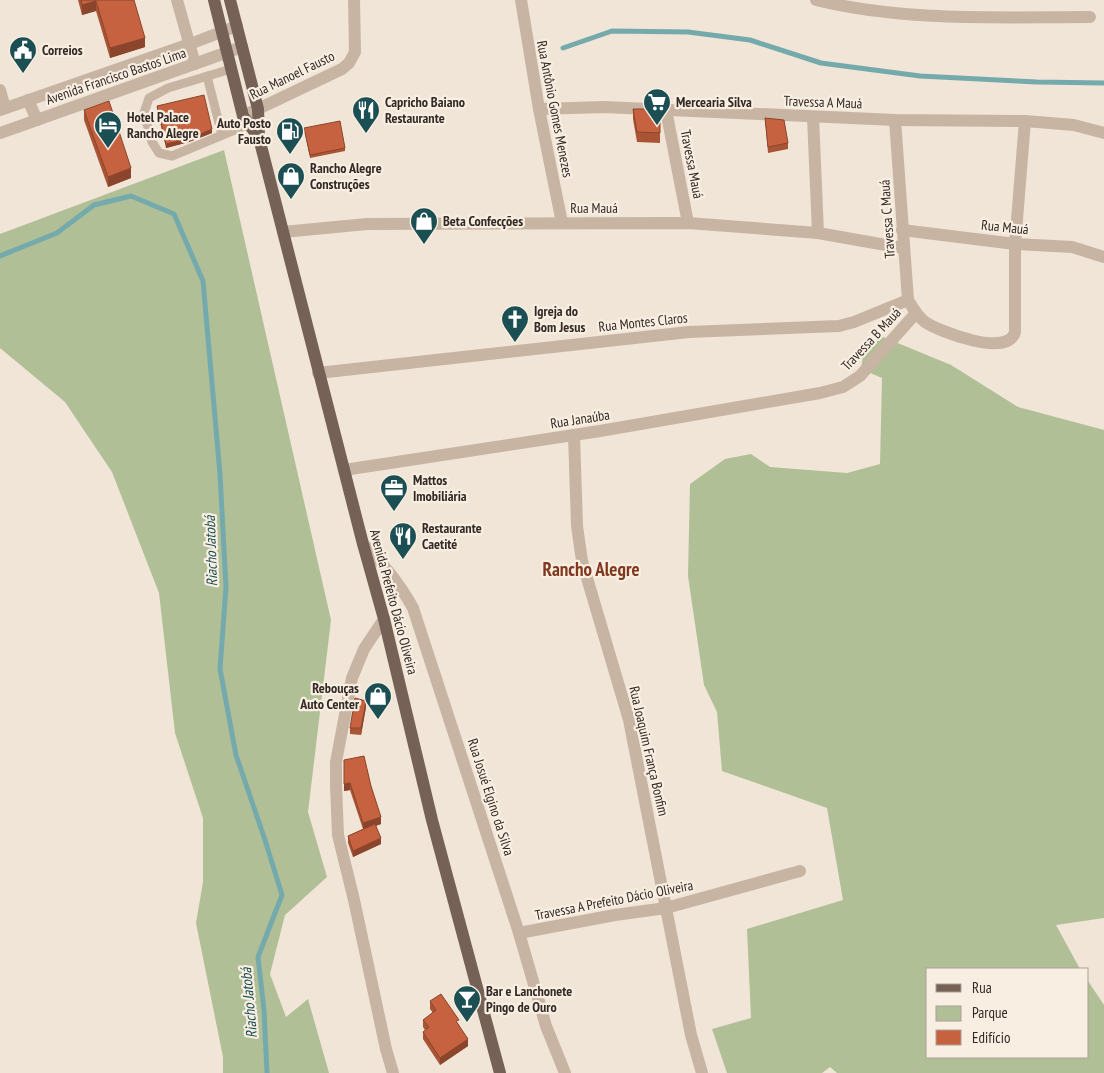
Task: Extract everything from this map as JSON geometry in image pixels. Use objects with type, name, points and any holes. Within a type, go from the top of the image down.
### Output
[{"type":"main road","name":"Avenida Prefeito Dácio Oliveira","points":[[214,0],[246,120],[259,138]]},
{"type":"main road","name":"Avenida Prefeito Dácio Oliveira","points":[[230,0],[258,109],[259,138],[318,373],[384,619],[432,820],[500,1073]]},
{"type":"street","points":[[177,0],[195,64]]},
{"type":"street","name":"Rua Manoel Fausto","points":[[246,120],[258,109],[342,69],[349,63],[354,52],[354,0]]},
{"type":"street","name":"Rua Antônio Gomes Menezes","points":[[521,0],[539,109],[562,223]]},
{"type":"street","points":[[816,0],[838,6],[939,16],[1090,17]]},
{"type":"street","name":"Avenida Francisco Bastos Lima","points":[[3,109],[237,26]]},
{"type":"street","name":"Avenida Francisco Bastos Lima","points":[[0,133],[242,47]]},
{"type":"street","points":[[0,90],[3,109]]},
{"type":"street","points":[[28,100],[37,120]]},
{"type":"street","name":"Travessa A Mauá","points":[[539,109],[604,107],[895,120],[1024,121],[1074,126],[1104,133]]},
{"type":"street","name":"Travessa Mauá","points":[[666,110],[688,223]]},
{"type":"street","points":[[814,117],[818,233]]},
{"type":"street","name":"Travessa C Mauá","points":[[895,120],[908,300],[916,313]]},
{"type":"street","points":[[916,313],[923,320],[943,332],[994,344],[1008,341],[1014,336],[1015,244],[1024,121]]},
{"type":"street","name":"Rua Mauá","points":[[283,232],[368,224],[688,223],[818,233],[904,248]]},
{"type":"street","name":"Rua Mauá","points":[[902,230],[1015,244],[1072,247],[1104,257]]},
{"type":"street","name":"Rua Montes Claros","points":[[318,373],[689,332],[839,326],[854,322],[908,300]]},
{"type":"street","name":"Travessa B Mauá","points":[[820,393],[842,387],[860,376],[916,313]]},
{"type":"street","name":"Rua Janaúba","points":[[344,470],[574,435],[820,393]]},
{"type":"street","name":"Rua Joaquim França Bonfim","points":[[574,435],[577,526],[582,560],[629,720],[691,1035],[702,1073]]},
{"type":"street","name":"Rua Josué Elgino da Silva","points":[[363,544],[386,567],[401,587],[413,608],[519,934],[546,1026],[565,1073]]},
{"type":"street","points":[[384,619],[364,649],[352,678],[336,762],[336,786],[338,835],[393,1073]]},
{"type":"street","name":"Travessa A Prefeito Dácio Oliveira","points":[[519,934],[615,915],[666,908],[800,871]]},
{"type":"lane","points":[[231,68],[168,88],[149,98],[144,112],[152,142],[159,153],[172,156],[222,135],[246,120]]},
{"type":"lane","points":[[207,76],[222,135]]},
{"type":"green space","points":[[224,150],[331,620],[308,812],[327,877],[285,915],[270,974],[286,1017],[308,999],[329,1073],[223,1073],[223,1057],[196,923],[203,882],[203,818],[175,733],[159,593],[112,472],[65,402],[0,348],[0,234]]},
{"type":"green space","points":[[883,337],[951,365],[1018,407],[1104,430],[1104,918],[1056,925],[1079,968],[926,968],[926,1058],[1089,1058],[1089,982],[1104,1005],[1104,1073],[837,1073],[830,1067],[822,1073],[727,1073],[712,1029],[751,1018],[747,929],[843,900],[827,808],[722,771],[717,712],[704,685],[688,576],[690,484],[725,459],[751,454],[770,467],[847,473],[880,464],[882,378],[861,369],[865,345]]},
{"type":"building","points":[[81,0],[134,0],[145,38],[110,48],[96,1],[82,5]]},
{"type":"building","points":[[204,95],[212,129],[189,139],[166,144],[157,106]]},
{"type":"building","points":[[109,101],[131,168],[108,177],[84,110]]},
{"type":"building","points":[[633,109],[649,109],[657,112],[660,115],[660,133],[637,132]]},
{"type":"building","points":[[765,118],[784,120],[788,143],[768,147]]},
{"type":"building","points":[[340,121],[345,148],[310,155],[304,128]]},
{"type":"building","points":[[355,698],[366,701],[361,728],[350,728]]},
{"type":"building","points":[[364,756],[381,817],[363,823],[350,783],[344,784],[344,760]]},
{"type":"building","points":[[375,824],[381,838],[353,851],[348,836]]},
{"type":"building","points":[[441,994],[459,1020],[456,1021],[468,1039],[440,1058],[423,1032],[429,1027],[423,1020],[436,1010],[430,1001]]},
{"type":"waterway","points":[[563,48],[612,31],[688,32],[750,40],[821,63],[920,76],[1037,82],[1104,83]]},
{"type":"waterway","name":"Riacho Jatobá","points":[[0,256],[57,233],[94,205],[131,196],[174,214],[203,281],[220,474],[226,587],[220,669],[236,755],[282,895],[258,957],[264,1010],[267,1073]]},
{"type":"place","name":"Correios","points":[[23,74]]},
{"type":"place","name":"Mercearia Silva","points":[[657,126]]},
{"type":"place","name":"Capricho Baiano Restaurante","points":[[366,134]]},
{"type":"place","name":"Hotel Palace Rancho Alegre","points":[[108,149]]},
{"type":"place","name":"Auto Posto Fausto","points":[[290,155]]},
{"type":"place","name":"Rancho Alegre Construções","points":[[291,200]]},
{"type":"place","name":"Beta Confecções","points":[[424,245]]},
{"type":"place","name":"Igreja do Bom Jesus","points":[[515,343]]},
{"type":"place","name":"Mattos Imobiliária","points":[[394,512]]},
{"type":"place","name":"Restaurante Caetité","points":[[403,560]]},
{"type":"place","name":"Rebouças Auto Center","points":[[378,720]]},
{"type":"place","name":"Bar e Lanchonete Pingo de Ouro","points":[[467,1023]]},
{"type":"district","name":"Rancho Alegre","points":[[591,569]]}]
